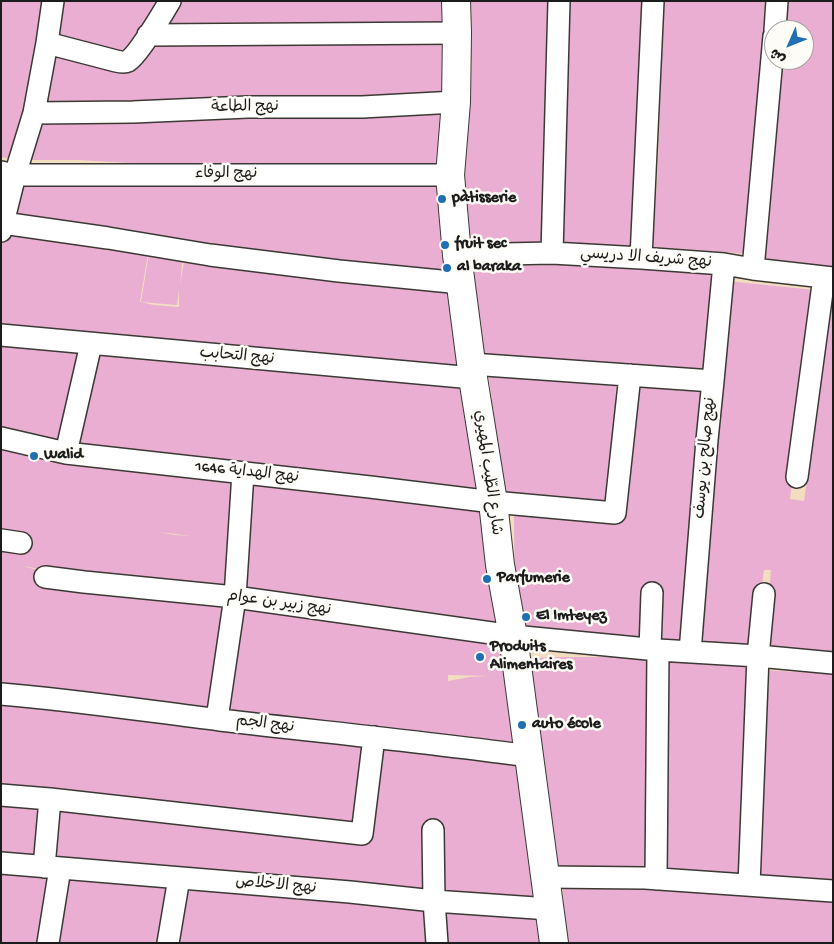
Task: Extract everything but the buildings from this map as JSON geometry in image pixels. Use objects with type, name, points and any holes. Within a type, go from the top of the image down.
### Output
[{"type":"street","points":[[52,1],[48,43],[34,113],[8,174],[2,227],[108,238],[210,255],[339,271],[461,283]]},
{"type":"street","points":[[48,43],[116,61],[123,62],[129,60],[170,1]]},
{"type":"street","name":"شارع الطّيب المهيري","points":[[456,1],[456,102],[450,175],[457,255],[472,371],[494,502],[500,565],[513,636],[554,943]]},
{"type":"street","points":[[552,253],[558,1]]},
{"type":"street","points":[[641,258],[653,1]]},
{"type":"street","points":[[775,20],[777,1]]},
{"type":"street","points":[[148,35],[457,33]]},
{"type":"street","points":[[753,269],[771,70]]},
{"type":"street","name":"نهج الطاعة","points":[[34,113],[133,112],[248,107],[362,107],[456,102]]},
{"type":"street","name":"نهج الوفاء","points":[[8,174],[450,175]]},
{"type":"street","name":"نهج شريف الا دريسي","points":[[457,255],[552,253],[641,258],[724,264],[828,278]]},
{"type":"street","name":"نهج صالح بن يوسف","points":[[690,652],[706,440],[724,264]]},
{"type":"street","points":[[797,477],[828,278]]},
{"type":"street","name":"نهج التحابب","points":[[1,335],[90,344],[472,371],[630,375],[713,381]]},
{"type":"street","points":[[66,453],[90,344]]},
{"type":"street","points":[[494,502],[615,513],[630,375]]},
{"type":"street","name":"نهج الهداية 1646","points":[[1,438],[66,453],[370,486],[494,502]]},
{"type":"street","points":[[217,719],[235,597],[243,473]]},
{"type":"street","name":"نهج زبير بن عوام","points":[[45,577],[235,597],[513,636],[833,663]]},
{"type":"street","points":[[652,593],[656,879]]},
{"type":"street","points":[[749,885],[758,656],[764,594]]},
{"type":"street","name":"نهج الجم","points":[[1,694],[449,745],[529,756]]},
{"type":"street","points":[[1,795],[362,834],[374,737]]},
{"type":"street","points":[[48,943],[52,868],[50,799]]},
{"type":"street","points":[[434,830],[434,901],[437,943]]},
{"type":"street","name":"نهج الاخلاص","points":[[1,863],[350,892],[434,901],[550,909]]},
{"type":"street","points":[[546,877],[656,879],[833,891]]},
{"type":"street","points":[[168,943],[179,878]]},
{"type":"place","name":"pàtisserie","points":[[442,199]]},
{"type":"place","name":"fruit sec","points":[[445,245]]},
{"type":"place","name":"al baraka","points":[[447,268]]},
{"type":"place","name":"Walid","points":[[34,456]]},
{"type":"place","name":"Parfumerie","points":[[487,579]]},
{"type":"place","name":"El Imteyez","points":[[526,617]]},
{"type":"place","name":"Produits Alimentaires","points":[[480,657]]},
{"type":"place","name":"auto école","points":[[522,725]]}]
